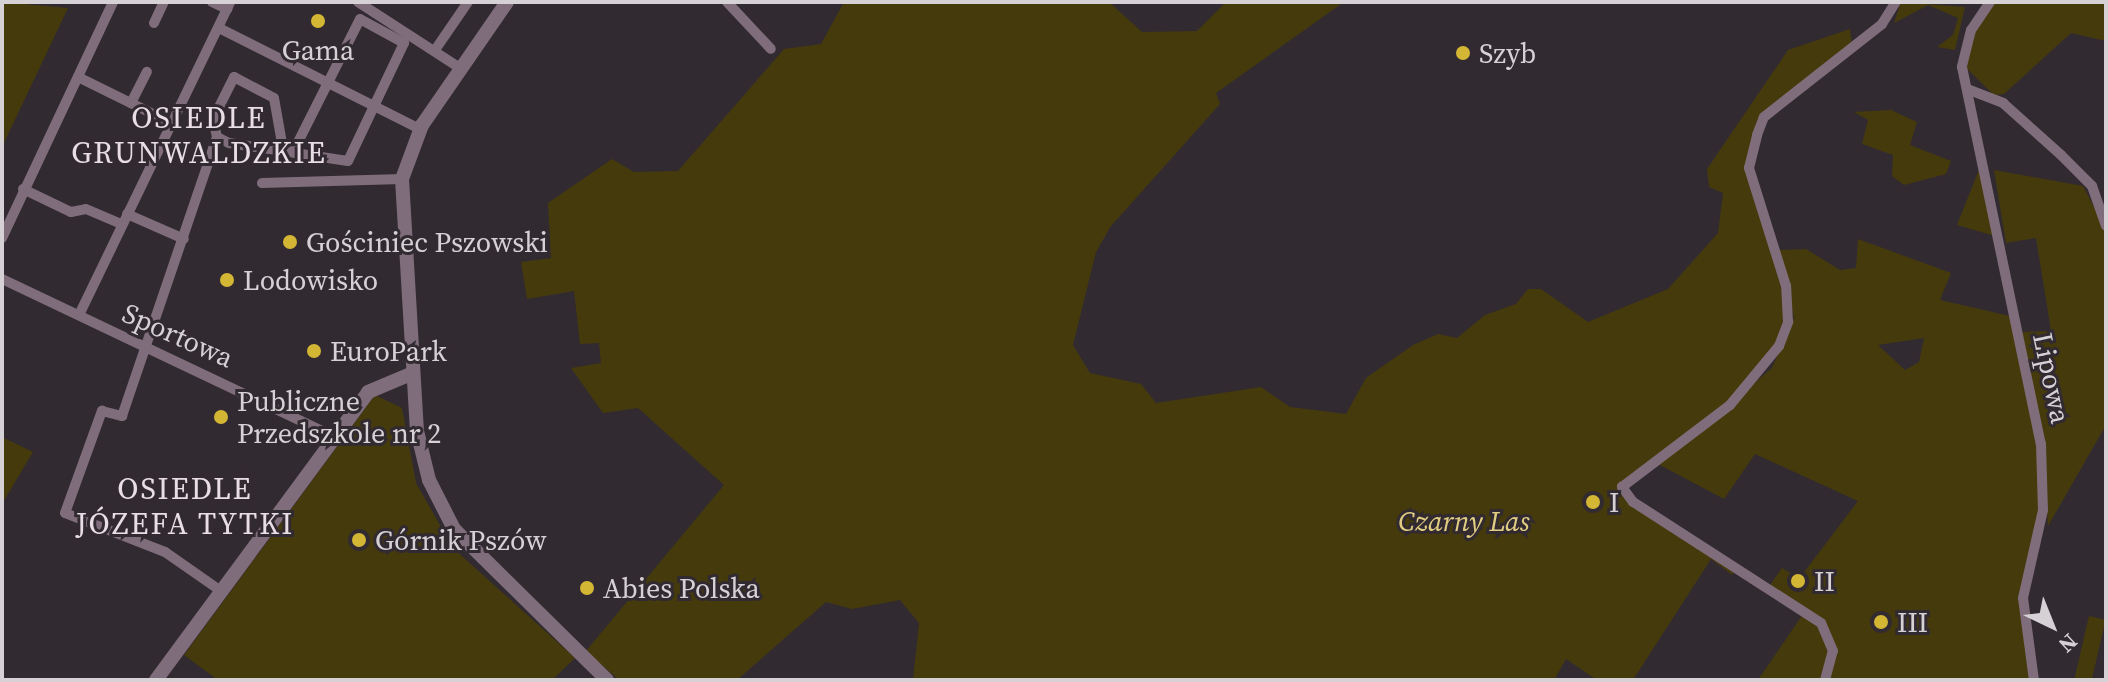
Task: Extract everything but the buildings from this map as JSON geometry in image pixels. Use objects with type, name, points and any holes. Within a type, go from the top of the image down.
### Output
[{"type":"street","points":[[2,238],[113,2]]},
{"type":"street","points":[[154,23],[164,2]]},
{"type":"street","points":[[79,315],[219,28],[228,6],[212,2]]},
{"type":"street","points":[[358,2],[460,68]]},
{"type":"street","points":[[435,50],[468,2]]},
{"type":"street","points":[[507,2],[420,129],[402,179],[413,373],[429,480],[454,529],[607,680]]},
{"type":"street","points":[[727,2],[771,49]]},
{"type":"street","points":[[1825,680],[1833,651],[1821,623],[1633,502],[1622,487],[1730,405],[1779,346],[1788,322],[1786,286],[1749,168],[1757,135],[1764,117],[1882,24],[1896,2]]},
{"type":"street","name":"Lipowa","points":[[1990,2],[1963,53],[1967,89],[2041,444],[2043,510],[2023,598],[2034,680]]},
{"type":"street","points":[[217,137],[288,151],[348,161],[404,43],[360,19],[288,151]]},
{"type":"street","points":[[219,28],[420,129]]},
{"type":"street","points":[[131,103],[147,72]]},
{"type":"street","points":[[78,77],[171,123]]},
{"type":"street","points":[[221,591],[165,552],[65,513],[91,431],[102,411],[122,416],[217,137],[213,119],[234,77],[274,98],[288,151]]},
{"type":"street","points":[[1967,89],[2003,103],[2061,155],[2092,186],[2106,226]]},
{"type":"street","points":[[262,183],[402,179]]},
{"type":"street","points":[[23,189],[71,212],[86,209],[184,239]]},
{"type":"street","name":"Sportowa","points":[[2,279],[333,436]]},
{"type":"street","points":[[156,680],[333,436],[377,384],[413,373]]},
{"type":"green space","points":[[2,2],[68,8],[2,147]]},
{"type":"green space","name":"Czarny Las","points":[[844,2],[1109,2],[1142,32],[1197,31],[1226,2],[1344,2],[1216,93],[1220,104],[1111,226],[1096,252],[1073,345],[1090,373],[1141,384],[1156,403],[1261,387],[1290,407],[1346,414],[1366,378],[1413,345],[1438,334],[1457,338],[1485,315],[1516,304],[1528,289],[1541,289],[1588,322],[1668,289],[1718,233],[1723,193],[1709,187],[1707,169],[1788,50],[1850,29],[1852,44],[1757,120],[1748,168],[1785,286],[1787,322],[1779,346],[1730,405],[1628,479],[1625,494],[1737,567],[1732,575],[1711,559],[1633,680],[1597,680],[1566,659],[1554,680],[913,680],[919,623],[900,600],[852,609],[826,602],[737,680],[619,680],[586,651],[724,485],[638,408],[603,413],[571,368],[601,363],[599,343],[580,344],[574,291],[527,299],[521,262],[551,258],[548,203],[612,159],[634,172],[678,171],[784,49],[821,44]]},
{"type":"green space","points":[[1901,2],[1965,7],[1955,50],[1937,47],[1953,35],[1958,18],[1928,5],[1894,23]]},
{"type":"green space","points":[[1996,2],[2106,2],[2106,41],[2071,33],[2004,94],[1994,95],[1965,67],[1977,26]]},
{"type":"green space","points":[[1891,110],[1917,122],[1910,145],[1951,161],[1946,174],[1904,185],[1892,176],[1893,155],[1862,144],[1868,120],[1854,112]]},
{"type":"green space","points":[[1982,162],[1998,237],[1957,225]]},
{"type":"green space","points":[[1994,170],[2083,186],[2106,230],[2106,425],[2048,526],[2047,512],[2025,598],[2036,680],[1758,680],[1805,611],[1770,585],[1782,568],[1795,576],[1805,571],[1858,501],[1755,454],[1724,499],[1658,464],[1772,368],[1794,318],[1779,250],[1806,249],[1840,270],[1856,268],[1858,239],[1951,273],[1940,300],[2010,316],[2021,332],[2051,331],[2036,238],[2006,243]],"holes":[[[1924,338],[1919,362],[1905,370],[1878,345]]]},
{"type":"green space","name":"Górnik Pszów","points":[[375,395],[402,408],[416,483],[453,548],[575,658],[552,680],[218,680],[184,655]]},
{"type":"green space","points":[[2,437],[33,452],[2,504]]},
{"type":"green space","points":[[2089,616],[2106,620],[2092,680],[2075,678]]},
{"type":"place","name":"Gama","points":[[318,21]]},
{"type":"place","name":"Szyb","points":[[1463,53]]},
{"type":"place","name":"Gościniec Pszowski","points":[[290,242]]},
{"type":"place","name":"Lodowisko","points":[[227,280]]},
{"type":"place","name":"EuroPark","points":[[314,351]]},
{"type":"place","name":"Publiczne Przedszkole nr 2","points":[[221,417]]},
{"type":"place","name":"I","points":[[1593,502]]},
{"type":"place","name":"Górnik Pszów","points":[[359,540]]},
{"type":"place","name":"II","points":[[1798,581]]},
{"type":"place","name":"Abies Polska","points":[[587,588]]},
{"type":"place","name":"III","points":[[1881,622]]},
{"type":"district","name":"OSIEDLE GRUNWALDZKIE","points":[[199,135]]},
{"type":"district","name":"OSIEDLE JÓZEFA TYTKI","points":[[185,506]]}]
